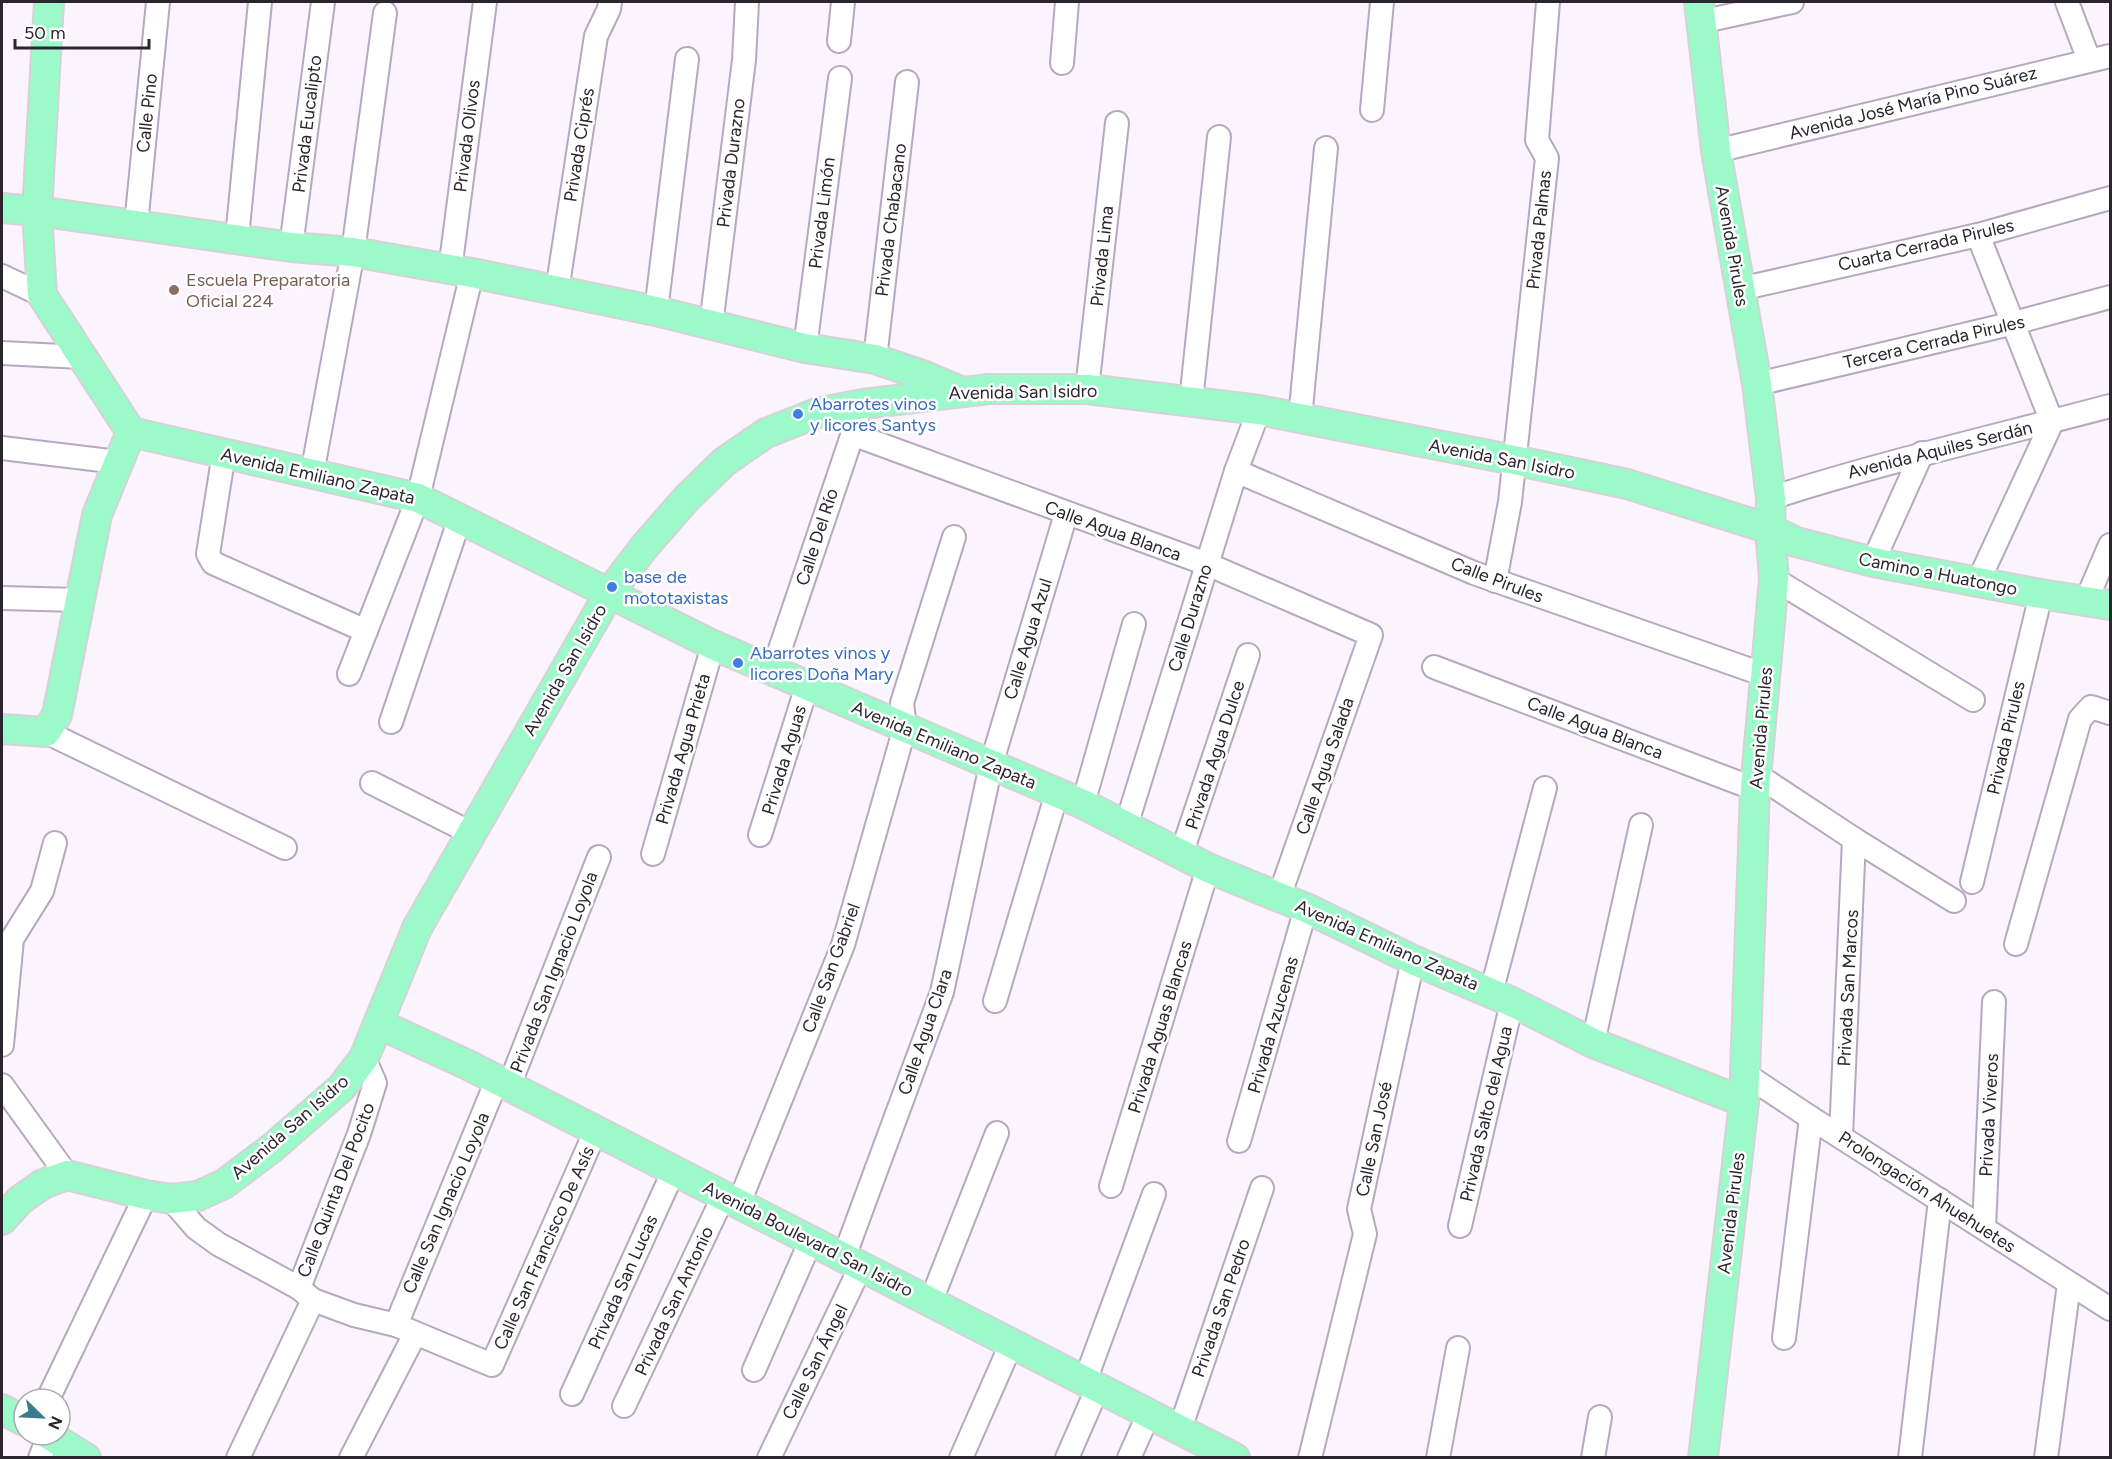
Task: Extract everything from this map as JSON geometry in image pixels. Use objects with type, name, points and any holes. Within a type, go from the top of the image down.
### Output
[{"type":"main road","points":[[2,729],[46,732],[57,715],[97,515],[131,432],[42,296],[37,211],[49,2]]},
{"type":"main road","name":"Avenida Pirules","points":[[1699,12],[1716,151],[1757,384],[1771,498],[1770,529],[1774,579],[1756,782],[1745,1088],[1703,1458]]},
{"type":"main road","points":[[2,208],[291,247],[352,252],[461,271],[656,311],[805,348],[875,358],[961,391]]},
{"type":"main road","name":"Avenida San Isidro","points":[[68,1175],[158,1197],[198,1196],[224,1184],[272,1148],[342,1088],[364,1058],[417,928],[610,592],[687,498],[724,462],[766,433],[817,413],[863,404],[961,391],[1087,388],[1259,410],[1514,460],[1627,484],[1770,529]]},
{"type":"main road","name":"Avenida Emiliano Zapata","points":[[131,432],[418,498],[713,645],[1083,804],[1181,855],[1306,908],[1593,1043],[1745,1088]]},
{"type":"main road","name":"Camino a Huatongo","points":[[1770,529],[1796,542],[1873,562],[2098,603]]},
{"type":"main road","name":"Avenida Boulevard San Isidro","points":[[379,1024],[596,1130],[1235,1458]]},
{"type":"main road","points":[[2,1220],[20,1200],[43,1184],[68,1175]]},
{"type":"main road","points":[[68,1447],[86,1458]]},
{"type":"street","name":"Calle Pino","points":[[136,225],[158,2]]},
{"type":"street","points":[[237,238],[260,2]]},
{"type":"street","name":"Privada Eucalipto","points":[[291,247],[322,2]]},
{"type":"street","name":"Privada Olivos","points":[[349,674],[418,498],[461,271],[485,2]]},
{"type":"street","name":"Privada Ciprés","points":[[557,291],[596,36],[610,2]]},
{"type":"street","name":"Privada Durazno","points":[[711,325],[744,60],[747,2]]},
{"type":"street","points":[[839,41],[843,2]]},
{"type":"street","points":[[1062,63],[1067,2]]},
{"type":"street","points":[[1372,110],[1382,2]]},
{"type":"street","name":"Privada Palmas","points":[[1495,581],[1507,526],[1547,158],[1537,140],[1548,2]]},
{"type":"street","points":[[1699,12],[1792,2]]},
{"type":"street","points":[[2067,2],[2100,58]]},
{"type":"street","points":[[312,474],[352,252],[385,13]]},
{"type":"street","name":"Avenida José María Pino Suárez","points":[[1716,151],[2100,58]]},
{"type":"street","points":[[656,311],[687,59]]},
{"type":"street","name":"Privada Limón","points":[[805,348],[840,78]]},
{"type":"street","name":"Privada Chabacano","points":[[875,358],[907,82]]},
{"type":"street","name":"Privada Lima","points":[[1087,388],[1117,123]]},
{"type":"street","points":[[1191,401],[1219,137]]},
{"type":"street","points":[[1300,419],[1326,148]]},
{"type":"street","name":"Cuarta Cerrada Pirules","points":[[1740,289],[1978,235],[2110,198]]},
{"type":"street","points":[[1978,235],[2052,422],[1978,582]]},
{"type":"street","points":[[2,276],[42,296]]},
{"type":"street","name":"Tercera Cerrada Pirules","points":[[1757,384],[2014,323],[2110,297]]},
{"type":"street","points":[[2,353],[82,357]]},
{"type":"street","name":"Calle Del Río","points":[[773,670],[863,404]]},
{"type":"street","name":"Avenida Aquiles Serdán","points":[[1771,498],[1922,453],[2110,406]]},
{"type":"street","name":"Calle Durazno","points":[[1126,826],[1236,471],[1259,410]]},
{"type":"street","name":"Calle Agua Blanca","points":[[852,434],[1207,564],[1371,635]]},
{"type":"street","points":[[2,448],[118,462]]},
{"type":"street","points":[[224,453],[208,554],[213,563],[366,631]]},
{"type":"street","points":[[1873,562],[1922,453]]},
{"type":"street","name":"Calle Pirules","points":[[1236,471],[1495,581],[1765,675]]},
{"type":"street","name":"Calle Agua Azul","points":[[991,765],[1066,514]]},
{"type":"street","points":[[391,722],[460,518]]},
{"type":"street","name":"Calle San Gabriel","points":[[731,1199],[843,945],[905,727],[902,703],[954,537]]},
{"type":"street","points":[[2098,603],[2110,545]]},
{"type":"street","points":[[1774,579],[1973,700]]},
{"type":"street","name":"Privada Pirules","points":[[1972,882],[2041,594]]},
{"type":"street","points":[[2,598],[80,600]]},
{"type":"street","points":[[1083,804],[1134,624]]},
{"type":"street","name":"Calle Agua Salada","points":[[1280,897],[1371,635]]},
{"type":"street","name":"Privada Agua Prieta","points":[[653,854],[713,645]]},
{"type":"street","name":"Privada Agua Dulce","points":[[1181,855],[1248,655]]},
{"type":"street","name":"Calle Agua Blanca","points":[[1434,667],[1756,782],[1954,901]]},
{"type":"street","name":"Privada Aguas","points":[[760,835],[807,686]]},
{"type":"street","points":[[2016,944],[2080,719],[2091,707],[2110,713]]},
{"type":"street","points":[[46,732],[285,848]]},
{"type":"street","name":"Calle Agua Clara","points":[[852,1261],[942,992],[991,765]]},
{"type":"street","points":[[372,783],[471,833]]},
{"type":"street","name":"Privada Salto del Agua","points":[[1460,1226],[1501,998],[1545,788]]},
{"type":"street","points":[[995,1001],[1057,793]]},
{"type":"street","points":[[1593,1043],[1641,825]]},
{"type":"street","name":"Privada San Marcos","points":[[1841,1136],[1854,840]]},
{"type":"street","points":[[2,1045],[5,971],[12,939],[42,891],[55,843]]},
{"type":"street","name":"Privada San Ignacio Loyola","points":[[503,1083],[600,857]]},
{"type":"street","name":"Privada Aguas Blancas","points":[[1111,1186],[1209,868]]},
{"type":"street","name":"Privada Azucenas","points":[[1239,1141],[1306,908]]},
{"type":"street","name":"Calle San José","points":[[1310,1458],[1365,1234],[1359,1209],[1413,960]]},
{"type":"street","name":"Privada Viveros","points":[[1984,1228],[1994,1002]]},
{"type":"street","name":"Calle Quinta Del Pocito","points":[[238,1458],[306,1294],[359,1134],[375,1083],[364,1058]]},
{"type":"street","name":"Calle San Ignacio Loyola","points":[[351,1458],[405,1330],[503,1083]]},
{"type":"street","points":[[2,1085],[68,1175]]},
{"type":"street","name":"Prolongación Ahuehuetes","points":[[1745,1088],[1810,1118],[1841,1136],[2110,1309]]},
{"type":"street","points":[[1784,1338],[1810,1118]]},
{"type":"street","name":"Calle San Francisco De Asís","points":[[405,1330],[492,1365],[596,1130]]},
{"type":"street","points":[[931,1301],[997,1133]]},
{"type":"street","name":"Privada San Lucas","points":[[572,1394],[674,1170]]},
{"type":"street","name":"Privada San Pedro","points":[[1179,1429],[1262,1188]]},
{"type":"street","points":[[1067,1458],[1154,1194]]},
{"type":"street","points":[[55,1387],[158,1197],[218,1244],[306,1294],[354,1315],[405,1330]]},
{"type":"street","name":"Privada San Antonio","points":[[624,1406],[731,1199]]},
{"type":"street","points":[[1910,1458],[1940,1200]]},
{"type":"street","points":[[754,1370],[811,1240]]},
{"type":"street","name":"Calle San Ángel","points":[[769,1458],[852,1261]]},
{"type":"street","points":[[2046,1458],[2069,1284]]},
{"type":"street","points":[[961,1458],[1012,1342]]},
{"type":"street","points":[[1438,1458],[1458,1348]]},
{"type":"street","points":[[1128,1458],[1149,1413]]},
{"type":"street","points":[[1593,1458],[1600,1417]]},
{"type":"place","name":"Escuela Preparatoria Oficial 224","points":[[174,290]]},
{"type":"place","name":"Abarrotes vinos y licores Santys","points":[[798,414]]},
{"type":"place","name":"base de mototaxistas","points":[[612,587]]},
{"type":"place","name":"Abarrotes vinos y licores Doña Mary","points":[[738,663]]}]
